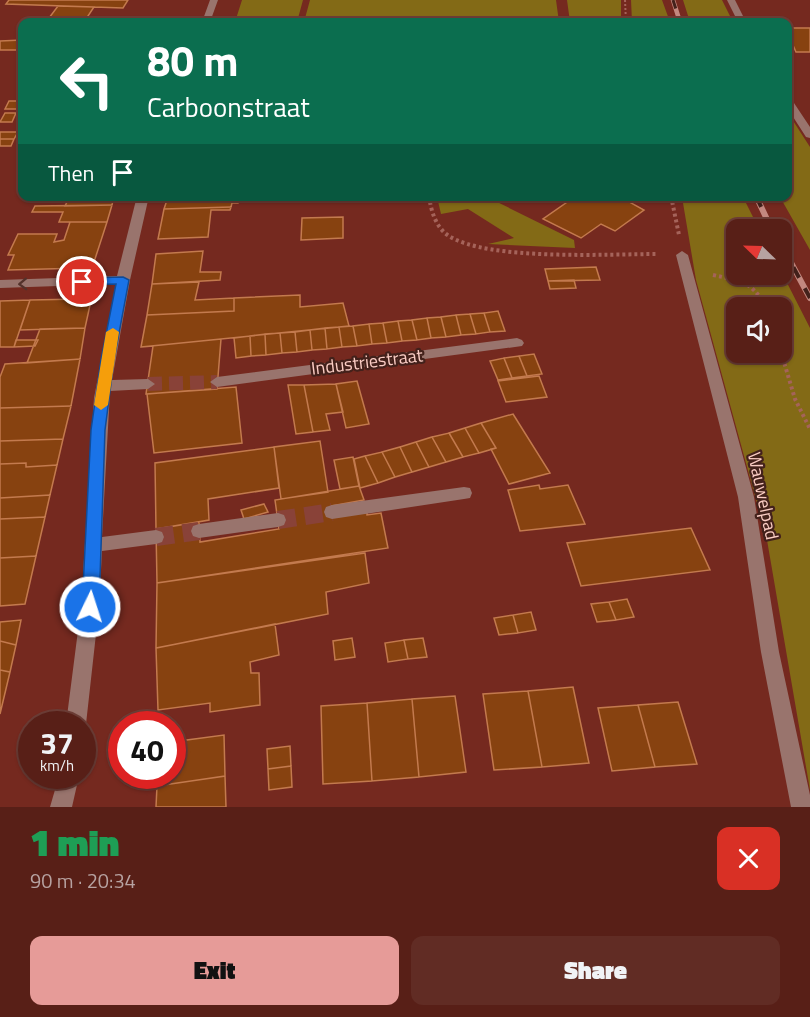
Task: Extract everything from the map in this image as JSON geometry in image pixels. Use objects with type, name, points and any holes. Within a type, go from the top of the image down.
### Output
[{"type":"street","points":[[207,18],[214,0]]},
{"type":"street","points":[[731,0],[740,18]]},
{"type":"street","points":[[792,108],[810,135]]},
{"type":"street","points":[[78,711],[90,607],[98,430],[123,280],[143,201]]},
{"type":"street","name":"Wauwelpad","points":[[684,262],[746,497],[770,652],[802,807]]},
{"type":"street","points":[[0,284],[123,280]]},
{"type":"street","name":"Industriestraat","points":[[217,382],[517,343]]},
{"type":"street","points":[[104,386],[148,384]]},
{"type":"street","points":[[332,512],[464,493]]},
{"type":"street","points":[[199,531],[278,520]]},
{"type":"street","points":[[94,545],[156,537]]},
{"type":"street","points":[[61,807],[66,789]]},
{"type":"path","points":[[625,0],[626,18]]},
{"type":"path","points":[[430,201],[436,223],[450,237],[478,246],[519,252],[684,262],[744,282],[759,290],[762,297]]},
{"type":"path","points":[[672,201],[684,262]]},
{"type":"path","points":[[784,363],[795,399],[810,429]]},
{"type":"shaded area","points":[[242,0],[303,0],[298,18],[236,18]]},
{"type":"shaded area","points":[[310,0],[556,0],[558,18],[305,18]]},
{"type":"shaded area","points":[[567,0],[621,0],[621,18],[569,18]]},
{"type":"shaded area","points":[[631,0],[662,0],[669,18],[632,18]]},
{"type":"shaded area","points":[[683,0],[722,0],[731,18],[689,18]]},
{"type":"shaded area","points":[[792,119],[810,147],[810,250],[782,201],[792,201]]},
{"type":"shaded area","points":[[438,201],[495,201],[574,240],[575,248],[488,244],[514,238],[468,209],[441,214]]},
{"type":"shaded area","points":[[683,201],[745,201],[754,219],[726,219],[726,285],[788,285],[810,328],[810,790],[767,540],[696,280]]},
{"type":"building","points":[[9,0],[128,0],[123,8],[6,4]]},
{"type":"building","points":[[58,6],[94,7],[87,18],[49,18]]},
{"type":"building","points":[[792,28],[810,28],[810,52],[796,52],[792,43]]},
{"type":"building","points":[[18,40],[18,50],[0,50],[0,41]]},
{"type":"building","points":[[9,101],[18,101],[18,109],[5,109]]},
{"type":"building","points":[[5,113],[16,113],[12,122],[0,122]]},
{"type":"building","points":[[0,132],[18,132],[14,139],[0,139]]},
{"type":"building","points":[[0,139],[14,139],[11,146],[0,146]]},
{"type":"building","points":[[113,201],[112,205],[65,206],[67,202],[32,202]]},
{"type":"building","points":[[167,201],[239,201],[232,203],[231,207],[164,209]]},
{"type":"building","points":[[569,201],[634,201],[631,203],[644,210],[615,231],[601,224],[581,238],[543,219]]},
{"type":"building","points":[[112,205],[107,222],[59,222],[63,212],[32,212],[35,206]]},
{"type":"building","points":[[231,207],[230,210],[211,210],[208,237],[158,239],[164,209]]},
{"type":"building","points":[[343,217],[343,238],[301,240],[302,218]]},
{"type":"building","points":[[70,222],[107,222],[94,262],[83,268],[8,270],[14,255],[8,255],[18,234],[57,234],[54,242],[64,240]]},
{"type":"building","points":[[203,251],[200,272],[221,272],[220,280],[152,284],[156,254]]},
{"type":"building","points":[[596,267],[600,280],[548,281],[545,269]]},
{"type":"building","points":[[574,280],[576,288],[550,289],[548,281]]},
{"type":"building","points":[[199,282],[195,300],[234,298],[234,311],[147,315],[152,284]]},
{"type":"building","points":[[300,295],[300,307],[343,303],[349,326],[141,347],[147,315],[234,311],[234,298]]},
{"type":"building","points":[[81,299],[90,305],[85,328],[20,330],[30,300]]},
{"type":"building","points":[[30,300],[14,347],[0,347],[0,301]]},
{"type":"building","points":[[498,311],[505,331],[490,332],[484,313]]},
{"type":"building","points":[[484,313],[490,332],[476,334],[470,314]]},
{"type":"building","points":[[470,314],[476,334],[461,335],[456,315]]},
{"type":"building","points":[[456,315],[461,335],[446,337],[441,317]]},
{"type":"building","points":[[441,317],[446,337],[431,338],[427,318]]},
{"type":"building","points":[[427,318],[431,338],[417,340],[412,320]]},
{"type":"building","points":[[412,320],[417,340],[402,341],[398,321]]},
{"type":"building","points":[[398,321],[402,341],[387,343],[383,323]]},
{"type":"building","points":[[383,323],[387,343],[372,344],[369,324]]},
{"type":"building","points":[[369,324],[372,344],[357,346],[353,326]]},
{"type":"building","points":[[353,326],[357,346],[342,347],[339,327]]},
{"type":"building","points":[[339,327],[342,347],[327,349],[325,328]]},
{"type":"building","points":[[85,328],[80,359],[27,363],[40,329]]},
{"type":"building","points":[[325,328],[327,349],[312,350],[310,330]]},
{"type":"building","points":[[310,330],[312,350],[297,352],[295,332]]},
{"type":"building","points":[[295,332],[297,352],[282,353],[280,333]]},
{"type":"building","points":[[280,333],[282,353],[266,355],[265,334]]},
{"type":"building","points":[[265,334],[266,355],[251,356],[250,336]]},
{"type":"building","points":[[250,336],[251,356],[236,358],[234,338]]},
{"type":"building","points":[[221,339],[217,389],[146,394],[153,346],[141,347]]},
{"type":"building","points":[[16,340],[38,340],[35,346],[14,347]]},
{"type":"building","points":[[534,354],[542,374],[527,376],[519,356]]},
{"type":"building","points":[[519,356],[527,376],[512,378],[504,358]]},
{"type":"building","points":[[504,358],[512,378],[498,380],[490,361]]},
{"type":"building","points":[[80,359],[71,406],[0,408],[0,377],[5,364]]},
{"type":"building","points":[[539,376],[547,397],[506,402],[498,381]]},
{"type":"building","points":[[357,381],[369,424],[346,428],[336,384]]},
{"type":"building","points":[[336,384],[343,412],[326,414],[330,430],[313,432],[304,385]]},
{"type":"building","points":[[288,385],[304,385],[313,432],[296,434]]},
{"type":"building","points":[[236,387],[242,443],[154,453],[147,394]]},
{"type":"building","points":[[71,406],[63,439],[0,441],[0,408]]},
{"type":"building","points":[[513,414],[550,473],[509,484],[491,449],[496,448],[481,423]]},
{"type":"building","points":[[481,423],[496,448],[479,453],[465,428]]},
{"type":"building","points":[[465,428],[479,453],[463,457],[449,433]]},
{"type":"building","points":[[449,433],[463,457],[446,462],[432,437]]},
{"type":"building","points":[[432,437],[446,462],[429,467],[416,442]]},
{"type":"building","points":[[63,439],[57,465],[26,467],[26,463],[0,464],[0,441]]},
{"type":"building","points":[[320,441],[328,492],[281,499],[274,447]]},
{"type":"building","points":[[416,442],[429,467],[412,472],[400,447]]},
{"type":"building","points":[[274,447],[279,488],[208,499],[209,520],[156,529],[155,463]]},
{"type":"building","points":[[400,447],[412,472],[395,477],[382,452]]},
{"type":"building","points":[[382,452],[395,477],[378,483],[365,456]]},
{"type":"building","points":[[365,456],[378,483],[360,488],[354,459]]},
{"type":"building","points":[[353,457],[359,486],[340,489],[334,460]]},
{"type":"building","points":[[26,463],[26,467],[57,465],[50,495],[0,498],[0,464]]},
{"type":"building","points":[[539,485],[540,489],[568,485],[585,524],[520,531],[508,490]]},
{"type":"building","points":[[359,486],[364,500],[331,506],[367,513],[367,515],[381,513],[388,548],[157,583],[156,529],[199,522],[200,542],[279,529],[275,500]]},
{"type":"building","points":[[50,495],[45,517],[0,519],[0,498]]},
{"type":"building","points":[[264,504],[268,512],[244,519],[241,510]]},
{"type":"building","points":[[45,517],[36,556],[0,558],[0,519]]},
{"type":"building","points":[[691,528],[710,570],[581,586],[567,543]]},
{"type":"building","points":[[365,553],[369,583],[326,592],[328,614],[156,648],[157,583]]},
{"type":"building","points":[[36,556],[25,604],[0,606],[0,558]]},
{"type":"building","points":[[627,599],[634,617],[616,620],[609,602]]},
{"type":"building","points":[[609,602],[616,620],[597,622],[591,604]]},
{"type":"building","points":[[531,612],[536,630],[518,633],[513,615]]},
{"type":"building","points":[[513,615],[518,633],[499,635],[494,618]]},
{"type":"building","points":[[21,620],[16,645],[0,641],[0,622]]},
{"type":"building","points":[[275,624],[279,655],[250,662],[251,673],[259,673],[260,705],[210,712],[210,703],[158,710],[156,648]]},
{"type":"building","points":[[352,638],[355,657],[335,660],[333,641]]},
{"type":"building","points":[[423,638],[427,657],[408,659],[404,640]]},
{"type":"building","points":[[404,640],[408,659],[388,662],[385,643]]},
{"type":"building","points":[[0,641],[16,645],[10,672],[0,670]]},
{"type":"building","points":[[0,670],[10,672],[0,714]]},
{"type":"building","points":[[573,687],[589,763],[542,767],[528,691]]},
{"type":"building","points":[[528,691],[542,767],[494,770],[483,694]]},
{"type":"building","points":[[455,696],[466,772],[419,777],[412,699]]},
{"type":"building","points":[[412,699],[419,777],[372,781],[367,703]]},
{"type":"building","points":[[678,702],[697,764],[655,767],[638,705]]},
{"type":"building","points":[[367,703],[372,781],[323,784],[321,706]]},
{"type":"building","points":[[638,705],[655,767],[612,771],[598,708]]},
{"type":"building","points":[[224,735],[225,776],[186,782],[186,740]]},
{"type":"building","points":[[290,746],[291,766],[268,769],[267,749]]},
{"type":"building","points":[[291,766],[292,787],[269,790],[268,769]]},
{"type":"building","points":[[225,776],[226,807],[156,807],[157,789],[186,789],[186,782]]},
{"type":"tunnel","points":[[148,384],[217,382]]},
{"type":"tunnel","points":[[278,520],[332,512]]},
{"type":"tunnel","points":[[156,537],[199,531]]},
{"type":"railway","points":[[673,0],[679,18]]},
{"type":"railway","points":[[758,201],[767,219]]},
{"type":"railway","points":[[792,265],[810,298]]},
{"type":"slow traffic","points":[[101,405],[113,332]]},
{"type":"route","points":[[82,282],[123,280],[101,398],[90,607]]}]
